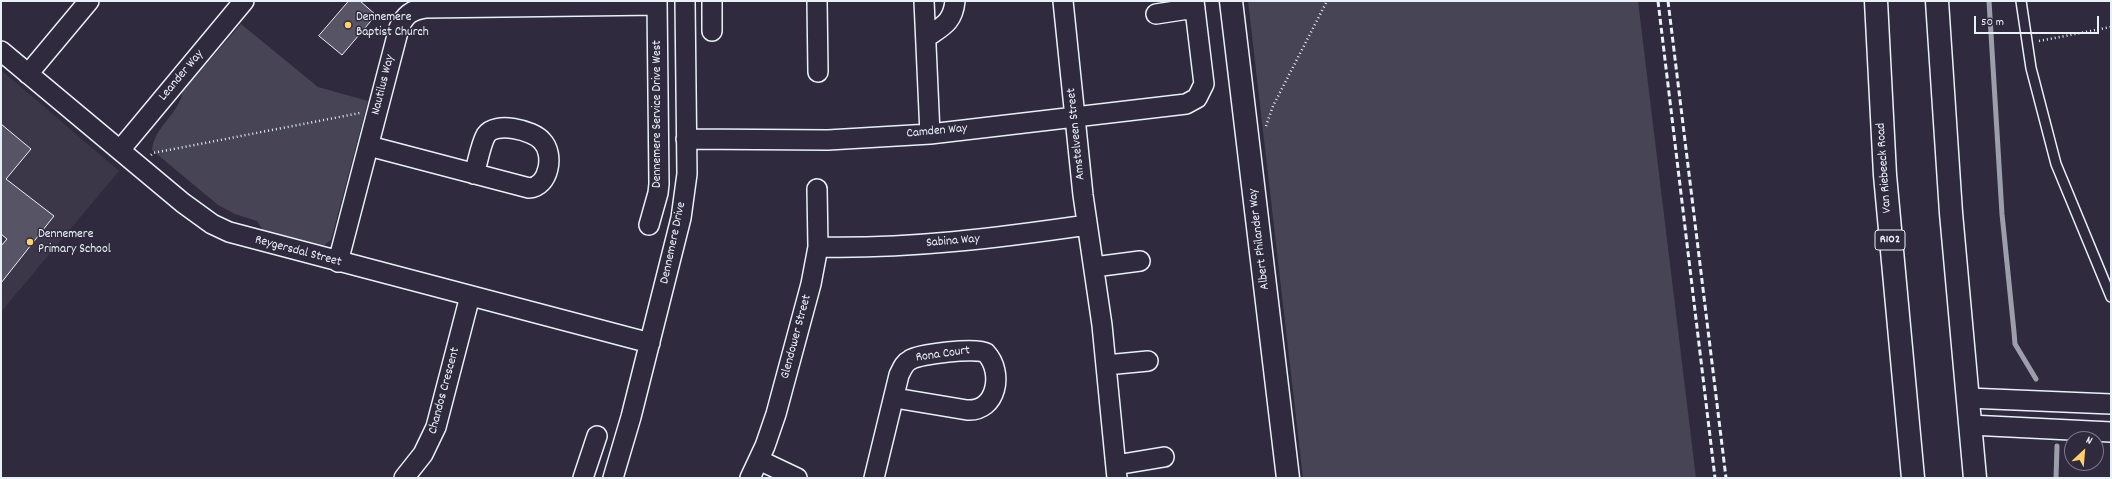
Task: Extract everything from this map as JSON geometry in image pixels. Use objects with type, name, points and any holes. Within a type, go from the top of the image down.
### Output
[{"type":"main road","name":"Albert Philander Way","points":[[1231,1],[1288,478]]},
{"type":"main road","name":"Van Riebeeck Road","points":[[1876,1],[1885,175],[1913,478]]},
{"type":"main road","points":[[1937,1],[1951,213],[1975,478]]},
{"type":"street","points":[[28,74],[89,1]]},
{"type":"street","name":"Leander Way","points":[[120,150],[244,1]]},
{"type":"street","name":"Dennemere Drive","points":[[613,478],[650,343],[681,218],[687,174],[685,1]]},
{"type":"street","points":[[712,1],[712,30]]},
{"type":"street","points":[[817,1],[818,72]]},
{"type":"street","points":[[924,1],[927,37],[930,134]]},
{"type":"street","points":[[927,37],[943,26],[952,16],[955,1]]},
{"type":"street","name":"Amstelveen Street","points":[[1063,1],[1075,118],[1106,365],[1117,472],[1164,457]]},
{"type":"street","name":"Nautilus Way","points":[[338,262],[369,146],[398,28],[407,14],[412,11],[426,8],[657,3]]},
{"type":"street","name":"Dennemere Service Drive West","points":[[649,225],[659,184],[657,3]]},
{"type":"street","points":[[1156,14],[1194,5]]},
{"type":"street","name":"Camden Way","points":[[686,139],[828,140],[930,134],[1186,104],[1194,101],[1200,95],[1204,84],[1194,5]]},
{"type":"street","name":"Reygersdal Street","points":[[1,51],[194,211],[212,224],[229,232],[338,262],[650,343]]},
{"type":"street","points":[[369,146],[474,174]]},
{"type":"street","name":"Glendower Street","points":[[750,478],[759,460],[783,394],[811,284],[818,247],[817,189]]},
{"type":"street","name":"Sabina Way","points":[[818,247],[854,248],[940,244],[1088,225]]},
{"type":"street","points":[[1094,267],[1140,261]]},
{"type":"street","name":"Chandos Crescent","points":[[404,478],[423,454],[436,427],[470,296]]},
{"type":"street","name":"Rona Court","points":[[874,478],[902,368],[909,360],[917,357],[981,350],[989,356],[993,365],[995,374],[994,394],[987,405],[978,410],[967,410],[895,398]]},
{"type":"street","points":[[1106,365],[1148,361]]},
{"type":"street","points":[[1968,398],[2111,404]]},
{"type":"street","points":[[1970,425],[2111,432]]},
{"type":"street","points":[[582,478],[597,436]]},
{"type":"street","points":[[759,460],[796,478]]},
{"type":"lane","points":[[2021,1],[2027,44],[2056,164],[2111,297]]},
{"type":"path","points":[[1247,132],[1263,132],[1273,106],[1327,1]]},
{"type":"path","points":[[2027,44],[2111,27]]},
{"type":"path","points":[[141,167],[154,153],[364,112],[376,116]]},
{"type":"shaded area","points":[[1248,1],[1638,1],[1696,478],[1303,478]]},
{"type":"shaded area","points":[[241,24],[318,87],[368,101],[331,240],[323,246],[263,230],[257,221],[235,214],[218,205],[152,150],[157,134],[177,107],[183,91]]},
{"type":"shaded area","name":"Dennemere Primary School","points":[[1,70],[119,171],[1,312]]},
{"type":"building","name":"Dennemere Baptist Church","points":[[349,1],[360,1],[376,15],[342,55],[319,36]]},
{"type":"building","points":[[1,124],[31,149],[6,179],[54,216],[1,283],[1,246],[7,239],[1,234]]},
{"type":"waterway","points":[[1989,1],[2002,214],[2015,344],[2036,379]]},
{"type":"waterway","points":[[2056,478],[2057,446]]},
{"type":"railway","points":[[1658,1],[1715,478]]},
{"type":"railway","points":[[1668,1],[1726,478]]},
{"type":"place","name":"Dennemere Baptist Church","points":[[348,25]]},
{"type":"place","name":"Dennemere Primary School","points":[[30,242]]}]
